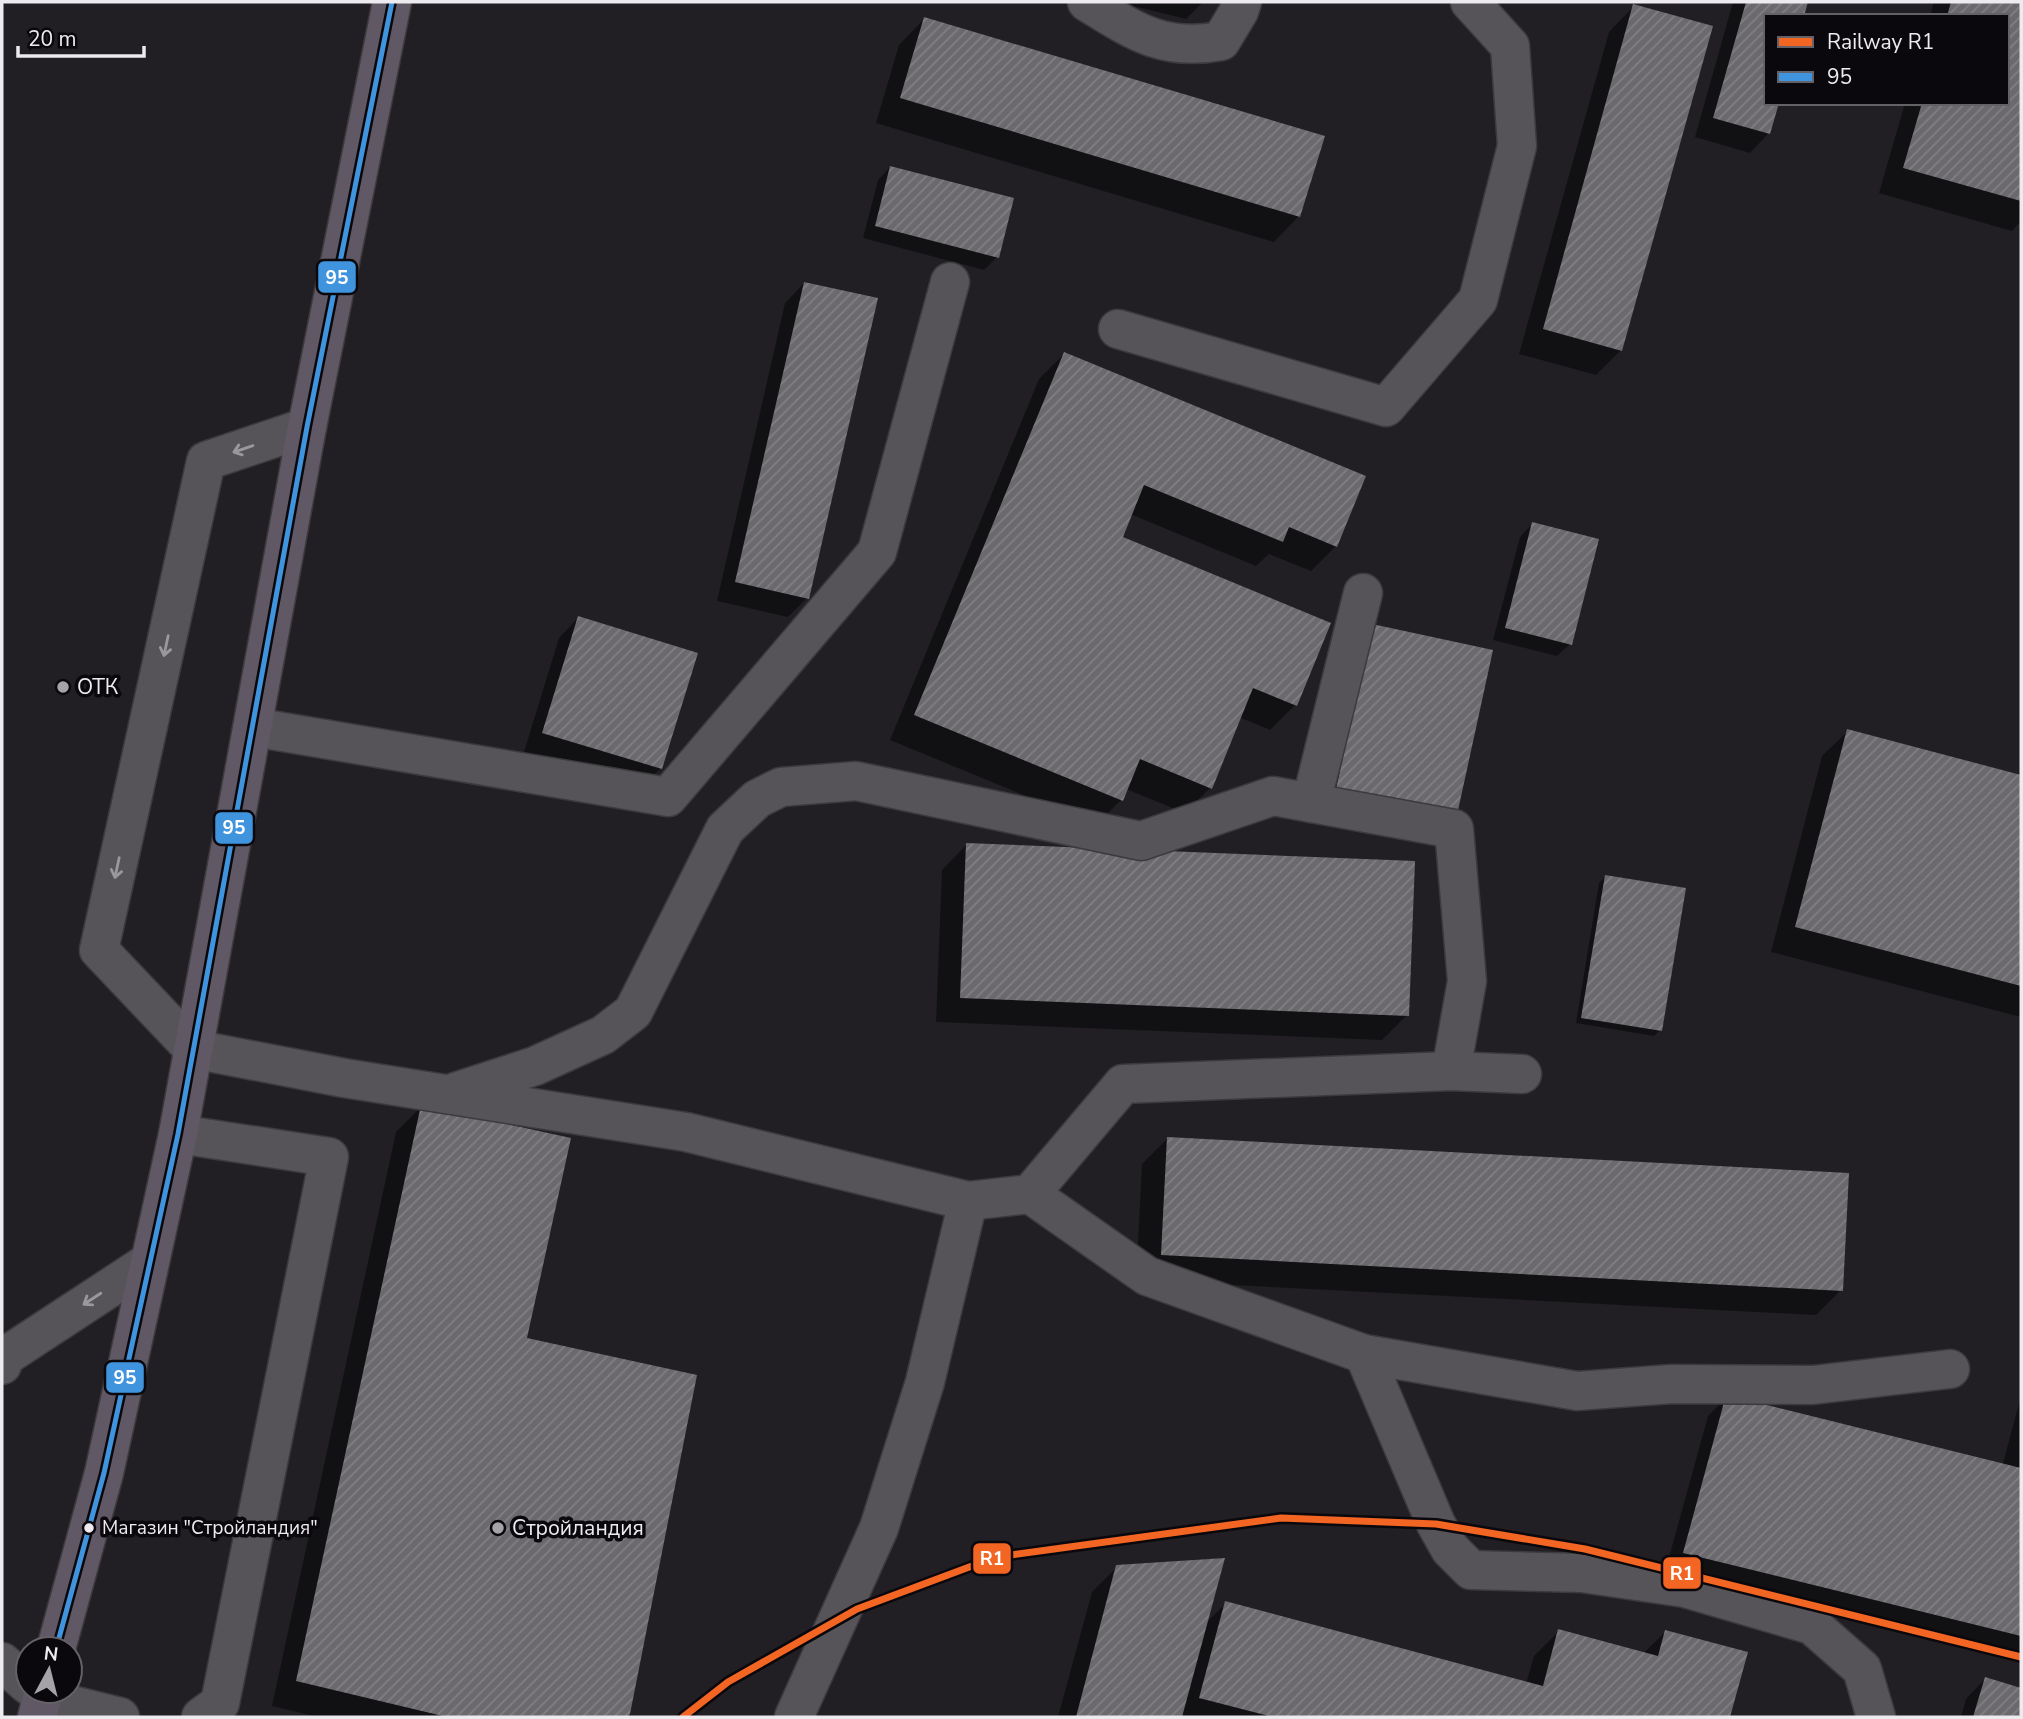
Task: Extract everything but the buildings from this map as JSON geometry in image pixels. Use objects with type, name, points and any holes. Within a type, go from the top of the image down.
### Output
[{"type":"highway","points":[[60,1635],[104,1473],[178,1134],[307,427],[392,2]]},
{"type":"lane","points":[[1087,2],[1134,31],[1169,43],[1199,45],[1222,41],[1242,2]]},
{"type":"lane","points":[[1118,329],[1386,407],[1478,300],[1517,146],[1510,46],[1470,2]]},
{"type":"lane","points":[[253,727],[668,797],[877,551],[950,282]]},
{"type":"lane","points":[[307,427],[206,461],[99,950],[193,1049],[344,1078],[686,1132],[968,1200],[1030,1194],[1147,1276],[1364,1354],[1577,1391],[1672,1384],[1813,1385],[1950,1369]]},
{"type":"lane","points":[[1311,803],[1363,593]]},
{"type":"lane","points":[[449,1094],[535,1066],[603,1035],[633,1012],[725,829],[757,799],[781,787],[856,781],[1141,841],[1273,796],[1454,829],[1467,981],[1451,1071]]},
{"type":"lane","points":[[1030,1194],[1123,1084],[1451,1071],[1522,1074]]},
{"type":"lane","points":[[178,1134],[329,1157],[220,1703],[201,1717]]},
{"type":"lane","points":[[794,1717],[879,1528],[925,1382],[968,1200]]},
{"type":"lane","points":[[2,1365],[4,1357],[149,1262]]},
{"type":"lane","points":[[1364,1354],[1436,1524],[1450,1549],[1471,1570],[1582,1573],[1685,1588],[1812,1625],[1862,1670],[1876,1717]]},
{"type":"lane","points":[[73,1705],[120,1717]]},
{"type":"rail line","name":"R1","points":[[683,1717],[728,1682],[857,1609],[996,1557],[1281,1518],[1436,1524],[1585,1549],[2021,1657]]},
{"type":"transit line","name":"95","points":[[60,1635],[104,1473],[178,1134],[307,427],[392,2]]},
{"type":"place","name":"ОТК","points":[[63,687]]},
{"type":"place","name":"Магазин \"Стройландия\"","points":[[89,1528]]},
{"type":"place","name":"Стройландия","points":[[498,1528]]}]
